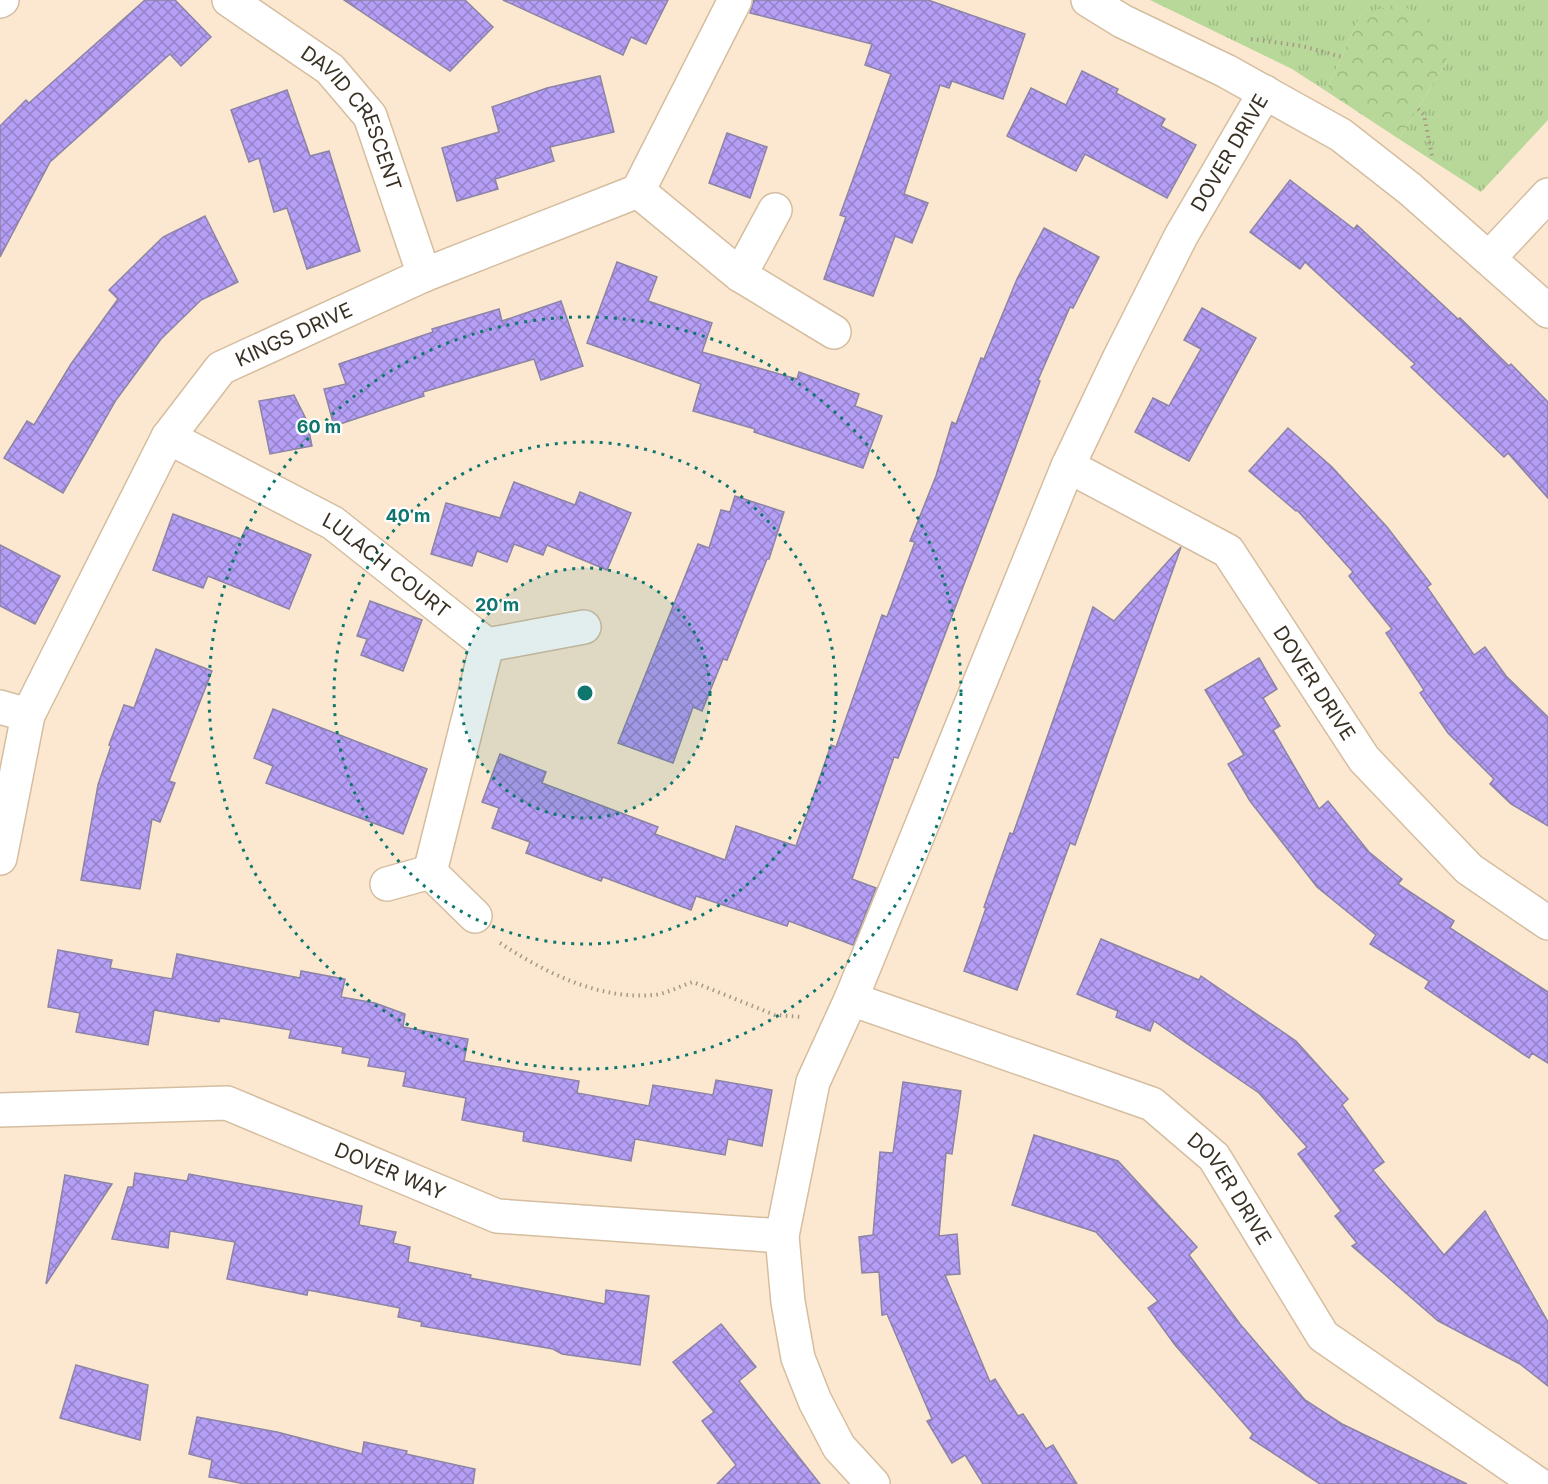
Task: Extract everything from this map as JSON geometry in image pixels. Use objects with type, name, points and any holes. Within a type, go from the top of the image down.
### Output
[{"type":"street","name":"DAVID CRESCENT","points":[[229,0],[330,69],[370,116],[424,275]]},
{"type":"street","points":[[735,0],[638,191],[740,275],[834,332]]},
{"type":"street","points":[[1088,0],[1122,21],[1265,92]]},
{"type":"street","name":"DOVER DRIVE","points":[[873,1484],[839,1447],[815,1401],[798,1358],[788,1302],[782,1236],[813,1082],[844,1012],[1068,466],[1119,358],[1181,236],[1265,92],[1341,135],[1410,189],[1548,311]]},
{"type":"street","name":"KINGS DRIVE","points":[[0,858],[14,711],[168,436],[221,368],[424,275],[638,191]]},
{"type":"street","points":[[1489,258],[1548,195]]},
{"type":"street","points":[[740,275],[775,210]]},
{"type":"street","name":"LULACH COURT","points":[[168,436],[333,523],[487,645]]},
{"type":"street","name":"DOVER DRIVE","points":[[1068,466],[1228,551],[1364,759],[1469,869],[1548,923]]},
{"type":"street","points":[[430,872],[487,645],[584,627]]},
{"type":"street","points":[[387,884],[430,872]]},
{"type":"street","points":[[430,872],[475,916]]},
{"type":"street","name":"DOVER DRIVE","points":[[844,1012],[1152,1104],[1214,1157],[1323,1336],[1538,1484]]},
{"type":"street","points":[[0,1086],[0,1098]]},
{"type":"street","name":"DOVER WAY","points":[[0,1110],[227,1103],[497,1216],[782,1236]]},
{"type":"path","points":[[1226,71],[1247,38],[1302,46],[1342,57]]},
{"type":"path","points":[[475,916],[494,938],[530,962],[580,984],[616,995],[655,995],[693,982],[775,1015],[807,1017],[844,1012]]},
{"type":"green space","points":[[1150,0],[1548,0],[1548,120],[1481,192],[1399,139],[1447,61],[1361,14],[1326,91],[1292,69]]},
{"type":"green space","points":[[1398,4],[1434,21],[1447,61],[1399,139],[1326,91],[1361,14]]},
{"type":"building","points":[[145,0],[175,0],[211,37],[181,66],[170,54],[50,162],[0,257],[0,126],[26,100],[29,103]]},
{"type":"building","points":[[344,0],[465,0],[493,27],[450,71]]},
{"type":"building","points":[[503,0],[668,0],[646,44],[631,37],[623,55]]},
{"type":"building","points":[[754,0],[928,0],[1025,34],[1003,99],[952,81],[949,88],[940,85],[904,194],[928,203],[912,243],[895,236],[873,296],[824,279],[846,217],[840,215],[891,74],[865,65],[872,44],[750,13]]},
{"type":"building","points":[[1082,71],[1118,89],[1116,93],[1165,119],[1161,126],[1196,145],[1167,198],[1085,154],[1076,171],[1007,136],[1031,88],[1066,105]]},
{"type":"building","points":[[600,76],[614,132],[550,147],[554,161],[495,179],[498,189],[457,201],[442,148],[499,132],[492,107],[547,88]]},
{"type":"building","points":[[287,90],[310,156],[329,151],[360,251],[307,269],[287,208],[274,212],[259,158],[249,162],[231,110]]},
{"type":"building","points":[[727,133],[767,147],[750,198],[709,183]]},
{"type":"building","points":[[1290,180],[1354,229],[1357,225],[1458,319],[1460,318],[1509,366],[1511,364],[1548,402],[1548,498],[1508,453],[1504,457],[1411,367],[1415,364],[1305,262],[1300,269],[1250,232]]},
{"type":"building","points":[[205,216],[238,282],[201,300],[161,339],[116,400],[63,493],[4,458],[27,421],[34,425],[71,364],[118,299],[109,290],[163,237]]},
{"type":"building","points":[[1044,228],[1099,257],[1073,308],[1070,307],[1038,380],[1040,381],[996,500],[898,758],[894,757],[852,879],[876,888],[853,945],[789,921],[787,926],[696,896],[691,910],[603,877],[601,881],[526,853],[530,842],[492,828],[499,808],[482,802],[500,754],[546,772],[542,783],[658,827],[655,834],[725,860],[736,826],[796,846],[831,745],[836,747],[882,615],[887,617],[915,542],[910,541],[936,476],[952,422],[956,424],[981,358],[984,359],[1017,279]]},
{"type":"building","points":[[617,262],[657,277],[648,301],[712,323],[702,352],[797,379],[799,372],[859,394],[855,406],[882,416],[863,468],[754,432],[755,429],[693,411],[701,384],[587,343]]},
{"type":"building","points":[[561,301],[583,366],[541,380],[534,359],[423,392],[424,396],[334,426],[324,389],[346,384],[339,364],[433,332],[432,329],[499,309],[502,321]]},
{"type":"building","points":[[1202,308],[1256,338],[1189,461],[1135,432],[1153,398],[1169,406],[1201,349],[1184,340]]},
{"type":"building","points":[[294,395],[307,421],[312,446],[270,454],[259,401]]},
{"type":"building","points":[[1288,428],[1332,467],[1387,527],[1431,584],[1427,587],[1474,655],[1485,647],[1506,676],[1548,717],[1548,826],[1511,804],[1490,784],[1494,779],[1448,733],[1420,693],[1424,690],[1386,633],[1392,629],[1349,576],[1353,572],[1297,510],[1249,471]]},
{"type":"building","points":[[514,482],[575,505],[580,492],[631,513],[607,570],[547,545],[543,555],[514,544],[507,562],[477,551],[472,566],[431,554],[446,503],[500,518]]},
{"type":"building","points":[[735,496],[784,512],[769,559],[767,559],[727,660],[723,659],[702,711],[693,707],[673,763],[618,743],[698,544],[709,548],[721,510],[730,512]]},
{"type":"building","points":[[173,514],[241,539],[246,528],[311,555],[289,609],[208,576],[203,588],[153,570]]},
{"type":"building","points":[[0,545],[60,576],[35,624],[0,606]]},
{"type":"building","points":[[1181,547],[1075,845],[1070,843],[1017,990],[964,971],[1010,833],[1013,834],[1093,607],[1114,621]]},
{"type":"building","points":[[370,601],[422,620],[403,671],[361,655],[367,639],[357,636]]},
{"type":"building","points":[[156,649],[212,671],[169,781],[175,783],[160,822],[152,819],[140,889],[81,880],[98,785],[111,746],[109,745],[124,705],[134,708]]},
{"type":"building","points":[[1259,658],[1277,689],[1263,698],[1280,726],[1273,730],[1319,809],[1328,801],[1369,852],[1402,879],[1398,884],[1454,921],[1450,928],[1548,992],[1548,1063],[1532,1053],[1529,1058],[1425,988],[1429,981],[1370,944],[1376,935],[1317,887],[1250,801],[1228,764],[1244,755],[1205,690]]},
{"type":"building","points":[[273,709],[427,769],[403,834],[266,783],[273,766],[254,758]]},
{"type":"building","points":[[1101,939],[1199,980],[1201,976],[1296,1041],[1348,1099],[1342,1105],[1384,1162],[1373,1170],[1444,1255],[1485,1211],[1548,1322],[1548,1386],[1520,1364],[1438,1321],[1352,1246],[1357,1243],[1335,1216],[1341,1211],[1298,1154],[1307,1147],[1259,1093],[1154,1021],[1150,1031],[1116,1017],[1118,1011],[1077,994]]},
{"type":"building","points":[[58,950],[112,960],[110,968],[172,979],[177,954],[300,978],[301,971],[345,979],[341,997],[375,1003],[405,1014],[403,1027],[468,1039],[464,1061],[579,1081],[577,1093],[649,1106],[653,1085],[713,1095],[716,1080],[772,1090],[762,1146],[728,1139],[725,1155],[635,1139],[631,1161],[523,1141],[524,1132],[462,1120],[466,1098],[403,1086],[406,1072],[368,1066],[370,1058],[342,1053],[343,1047],[289,1038],[291,1030],[220,1018],[219,1022],[154,1010],[148,1045],[76,1032],[80,1013],[48,1007]]},
{"type":"building","points":[[903,1082],[961,1091],[952,1154],[946,1153],[939,1236],[957,1234],[960,1274],[945,1275],[990,1382],[995,1379],[1018,1416],[1023,1414],[1046,1449],[1053,1445],[1077,1484],[983,1484],[965,1455],[952,1463],[927,1421],[932,1419],[887,1314],[882,1315],[879,1272],[862,1273],[859,1237],[873,1235],[880,1152],[893,1153]]},
{"type":"building","points":[[1034,1135],[1118,1161],[1197,1247],[1189,1255],[1240,1324],[1305,1400],[1342,1424],[1467,1484],[1320,1484],[1250,1438],[1253,1434],[1175,1345],[1148,1308],[1158,1301],[1096,1232],[1012,1205]]},
{"type":"building","points":[[135,1173],[187,1181],[189,1174],[362,1206],[359,1225],[396,1232],[393,1243],[410,1247],[408,1262],[471,1275],[470,1278],[605,1304],[606,1290],[649,1296],[640,1365],[562,1354],[553,1349],[421,1326],[422,1322],[398,1317],[400,1308],[308,1290],[307,1295],[227,1279],[235,1242],[170,1231],[168,1248],[112,1239],[128,1187],[133,1187]]},
{"type":"building","points":[[65,1175],[112,1184],[46,1284]]},
{"type":"building","points":[[721,1324],[756,1367],[739,1381],[820,1484],[717,1484],[736,1465],[702,1421],[714,1412],[673,1362]]},
{"type":"building","points":[[76,1365],[148,1385],[140,1440],[60,1418]]},
{"type":"building","points":[[197,1417],[277,1432],[362,1454],[364,1442],[407,1451],[406,1454],[475,1469],[473,1484],[245,1484],[209,1477],[212,1460],[189,1454]]}]
